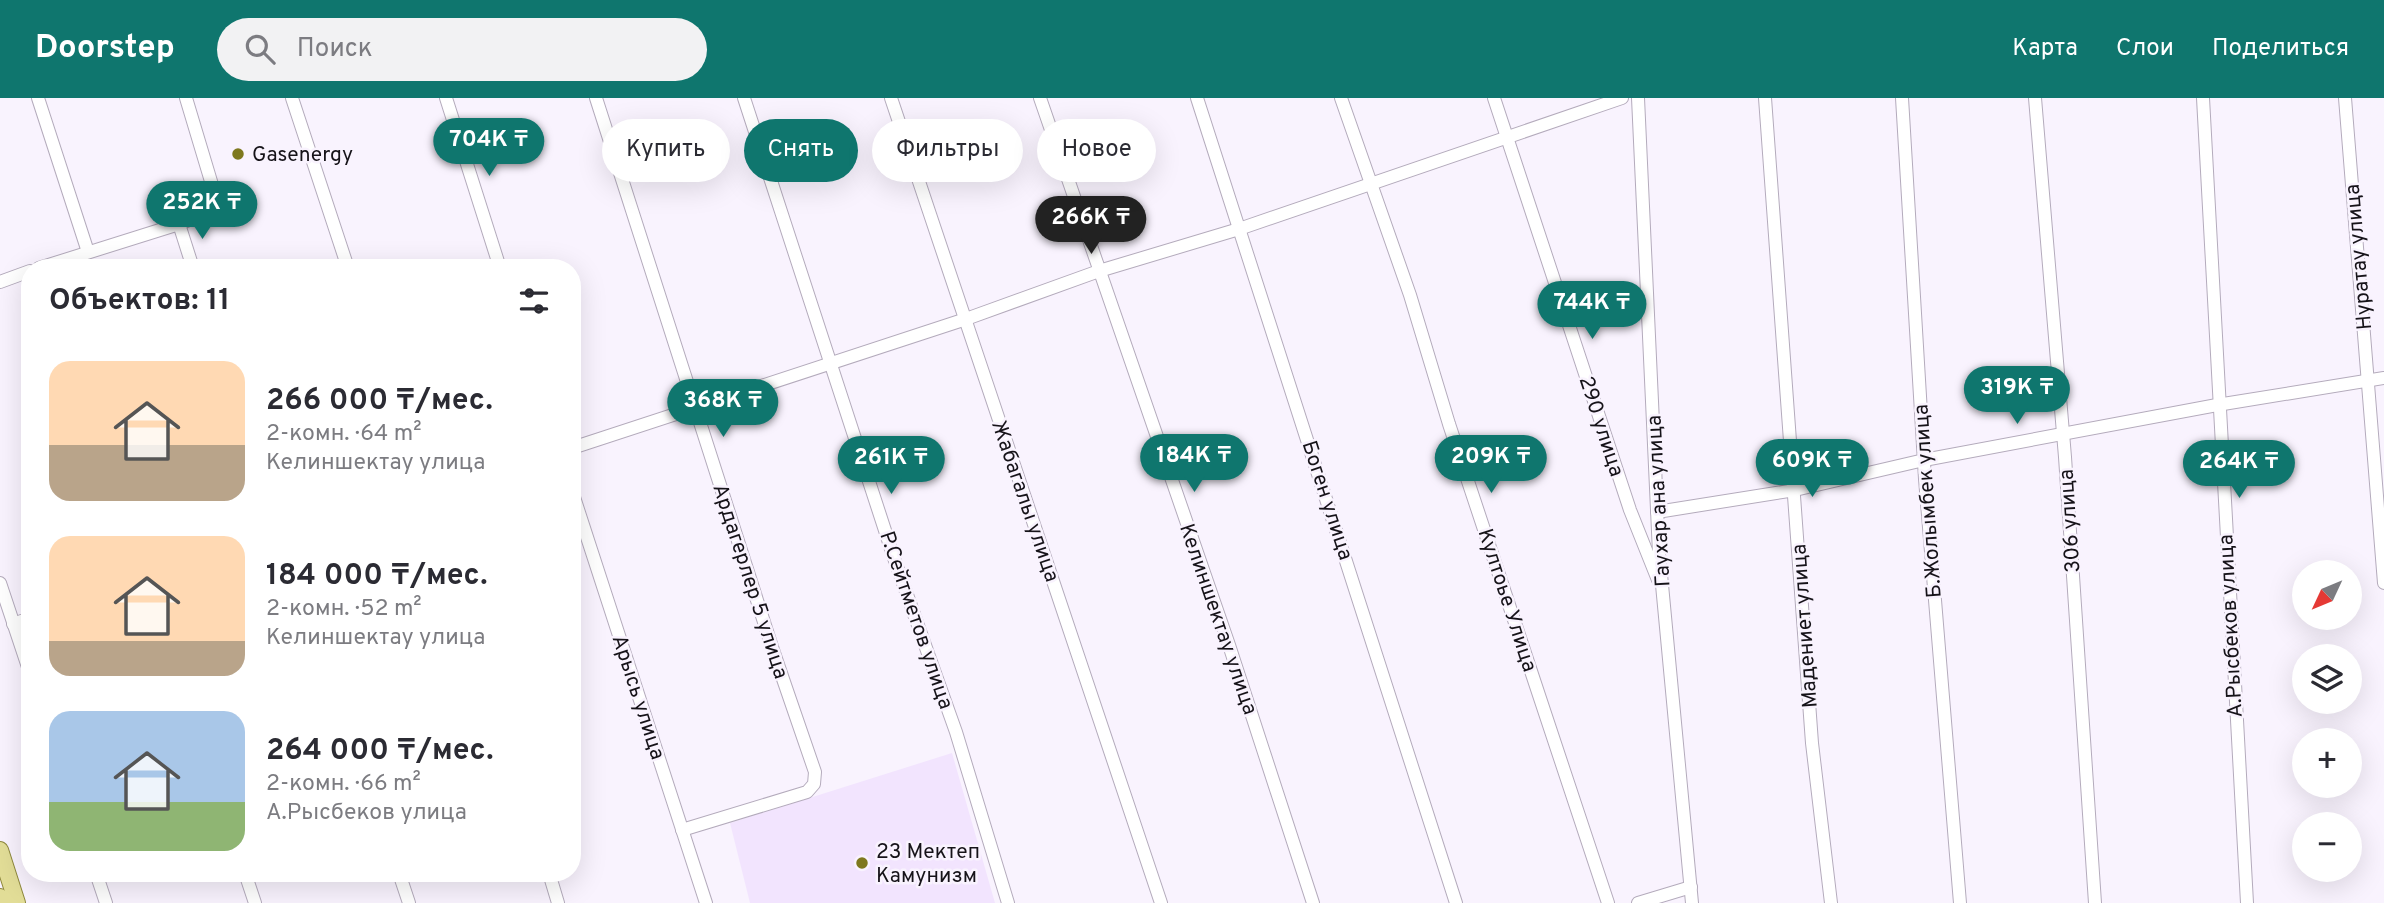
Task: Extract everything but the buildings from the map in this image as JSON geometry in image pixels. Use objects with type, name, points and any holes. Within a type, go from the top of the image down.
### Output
[{"type":"main road","points":[[0,850],[17,903]]},
{"type":"main road","points":[[0,897],[2,903]]},
{"type":"street","points":[[38,98],[88,252]]},
{"type":"street","points":[[67,259],[179,224],[219,208],[186,98]]},
{"type":"street","points":[[292,98],[345,259]]},
{"type":"street","points":[[446,98],[497,259]]},
{"type":"street","name":"Ардагерлер 5 улица","points":[[596,98],[815,772],[814,783],[807,792],[682,830]]},
{"type":"street","name":"Р.Сейтметов улица","points":[[744,98],[830,363],[956,732],[1008,903]]},
{"type":"street","name":"Жабагалы улица","points":[[891,98],[1161,903]]},
{"type":"street","name":"Келиншектау улица","points":[[1040,98],[1229,645],[1313,903]]},
{"type":"street","name":"Боген улица","points":[[1197,98],[1456,903]]},
{"type":"street","name":"Култоье Улица","points":[[1341,98],[1410,295],[1449,424],[1608,903]]},
{"type":"street","name":"290 улица","points":[[1494,98],[1630,510],[1663,593]]},
{"type":"street","points":[[581,446],[695,406],[966,319],[1099,271],[1239,229],[1622,98]]},
{"type":"street","name":"Гаухар ана улица","points":[[1638,98],[1657,513],[1692,903]]},
{"type":"street","name":"Мадениет улица","points":[[1765,98],[1812,743],[1830,903]]},
{"type":"street","name":"Б.Жолымбек улица","points":[[1902,98],[1924,460],[1960,903]]},
{"type":"street","name":"306 улица","points":[[2035,98],[2063,434],[2095,903]]},
{"type":"street","name":"А.Рысбеков улица","points":[[2203,98],[2217,405],[2246,903]]},
{"type":"street","name":"Нуратау улица","points":[[2345,98],[2384,583]]},
{"type":"street","points":[[179,224],[190,259]]},
{"type":"street","points":[[0,282],[21,274]]},
{"type":"street","points":[[1657,513],[1795,490],[1924,460],[2217,405],[2384,378]]},
{"type":"street","name":"Арысь улица","points":[[581,519],[706,903]]},
{"type":"street","points":[[0,583],[21,647]]},
{"type":"street","points":[[13,624],[21,621]]},
{"type":"street","points":[[99,882],[106,903]]},
{"type":"street","points":[[248,882],[255,903]]},
{"type":"street","points":[[402,882],[409,903]]},
{"type":"street","points":[[551,882],[558,903]]},
{"type":"street","points":[[1638,903],[1691,887]]},
{"type":"shaded area","name":"23 Мектеп Камунизм","points":[[952,753],[995,903],[750,903],[730,823]]},
{"type":"place","name":"Gasenergy","points":[[238,154]]},
{"type":"place","name":"23 Мектеп Камунизм","points":[[862,863]]}]
